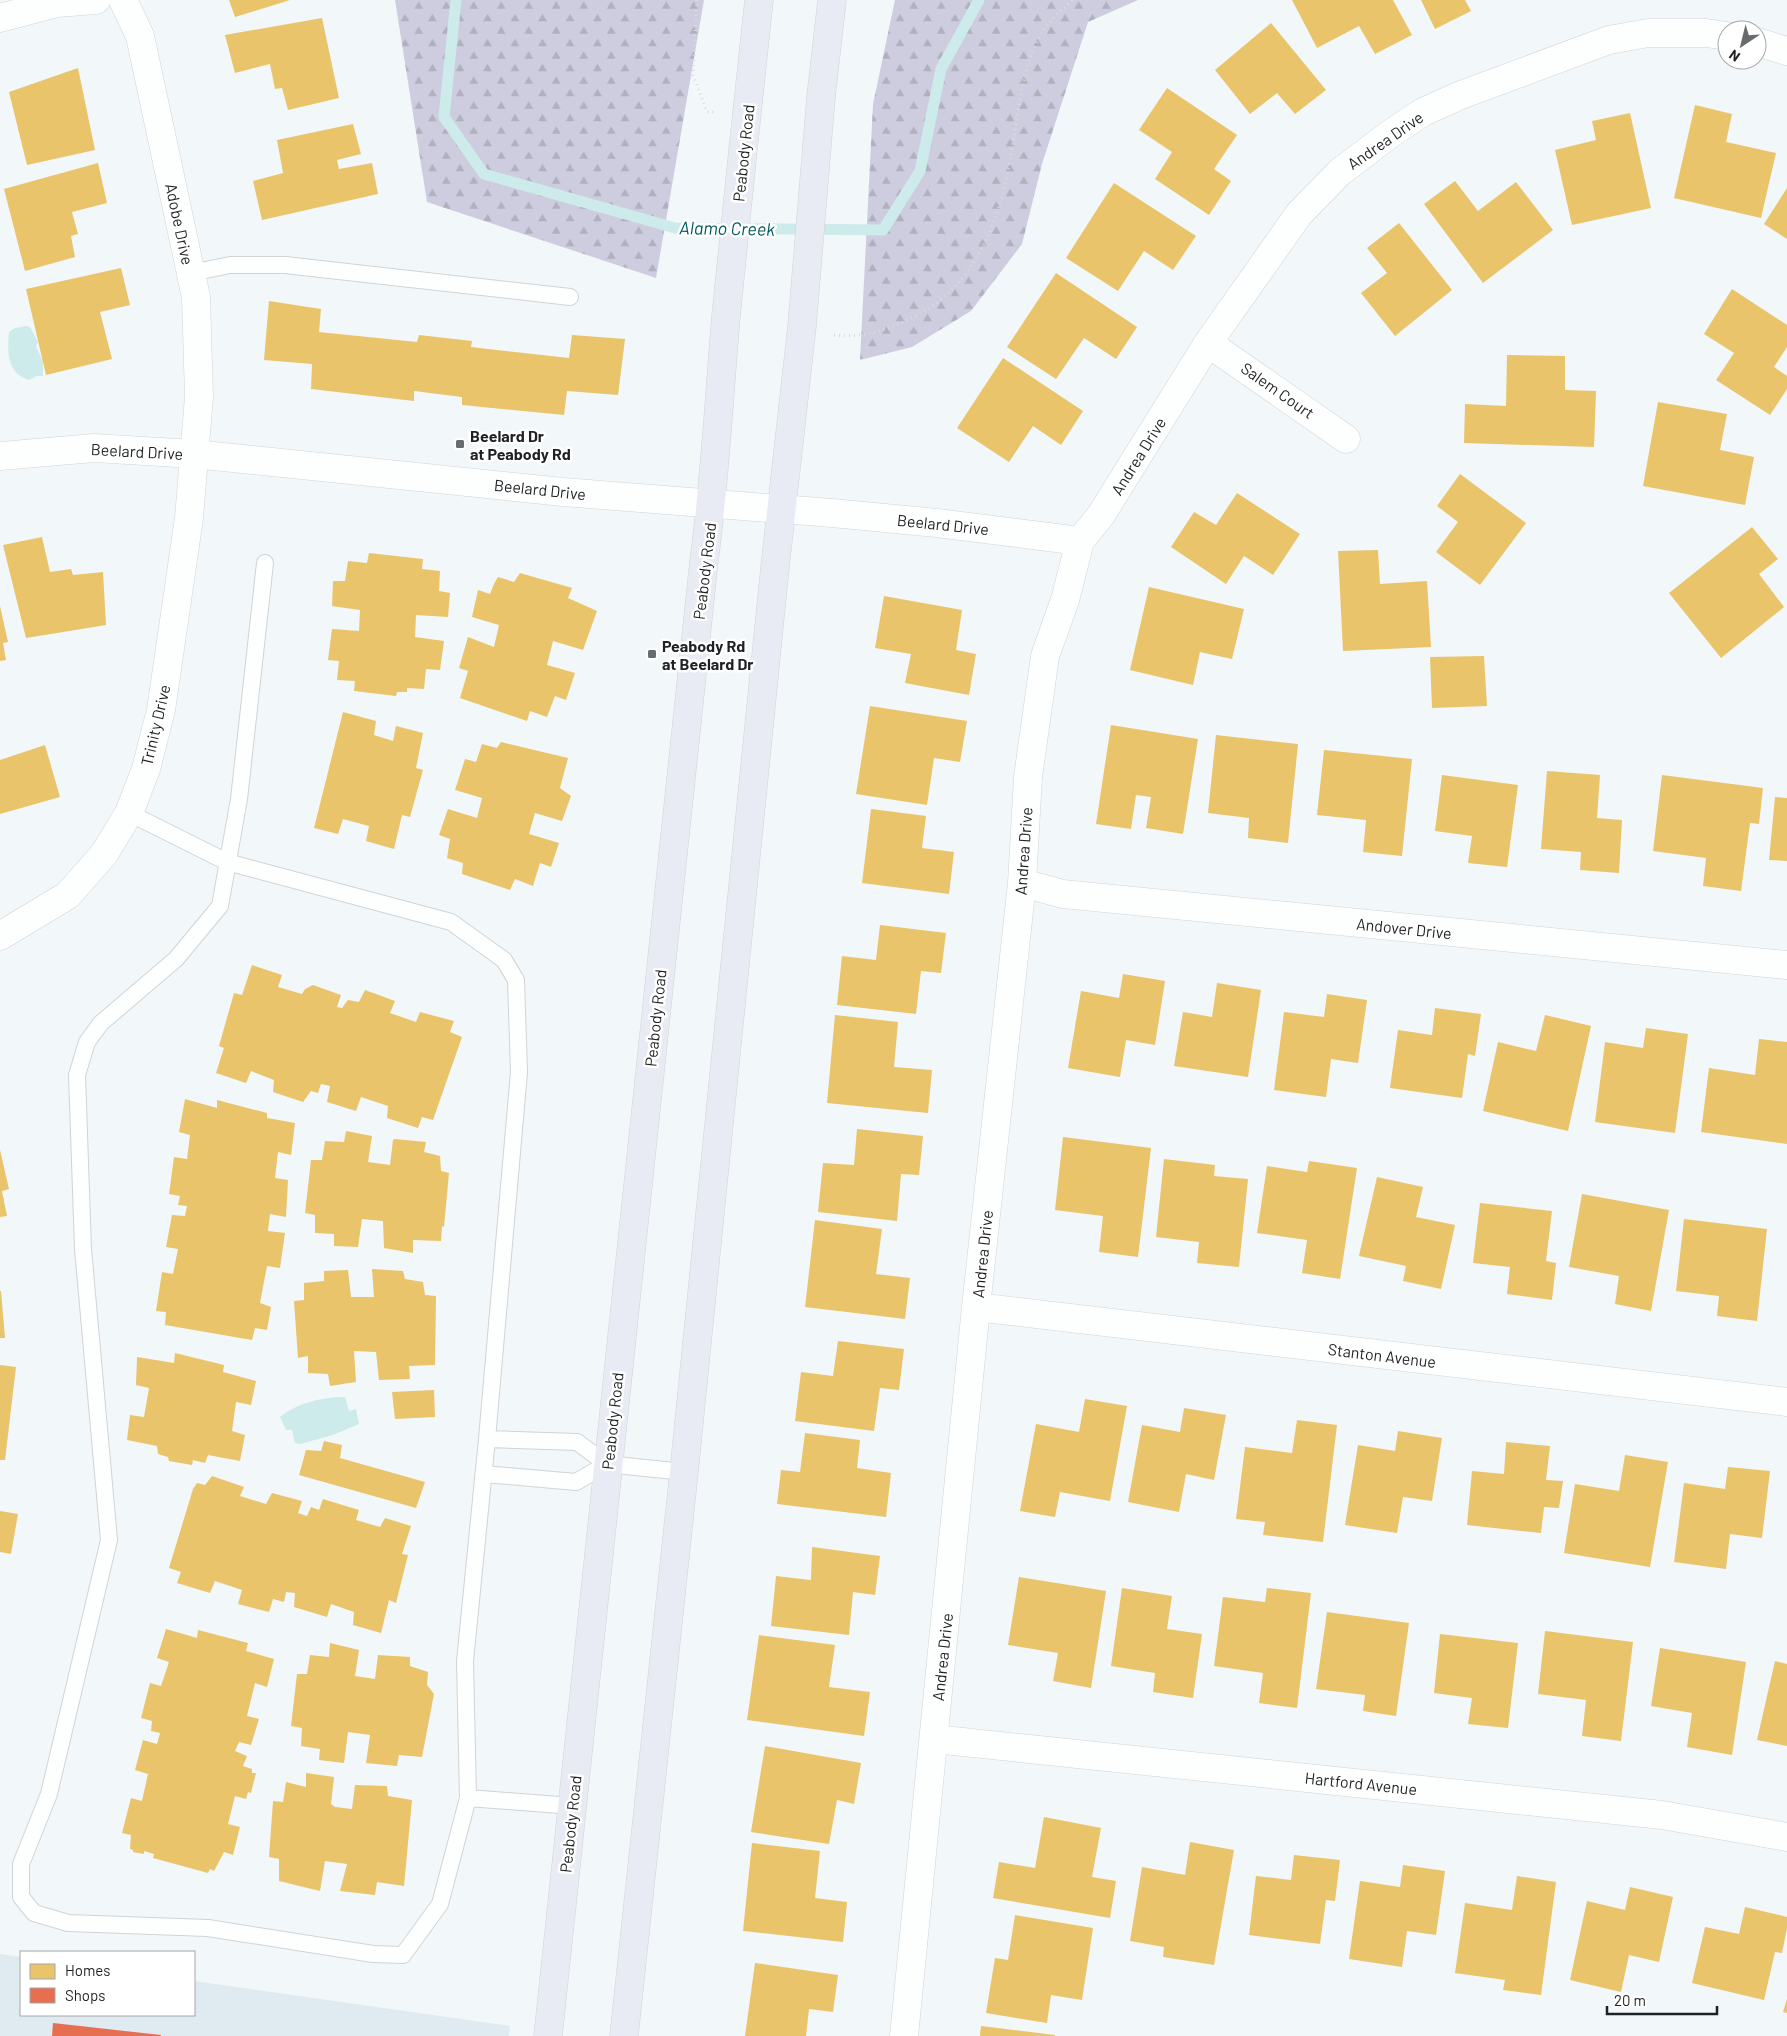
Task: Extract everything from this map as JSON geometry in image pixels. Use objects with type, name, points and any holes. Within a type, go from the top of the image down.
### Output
[{"type":"main road","name":"Peabody Road","points":[[548,2036],[607,1464],[704,561],[712,503],[714,453],[727,308],[759,0]]},
{"type":"main road","points":[[624,2036],[684,1472],[746,844],[803,320],[821,97],[832,0]]},
{"type":"street","points":[[0,18],[57,3],[96,0]]},
{"type":"street","name":"Adobe Drive","points":[[123,0],[140,36],[196,296],[199,396],[194,454]]},
{"type":"street","name":"Andrea Drive","points":[[904,2036],[976,1307],[1022,883],[1028,776],[1045,656],[1065,600],[1080,541],[1101,515],[1208,343],[1299,214],[1340,172],[1390,134],[1423,112],[1460,95],[1609,40],[1648,33],[1717,35]]},
{"type":"street","points":[[1767,45],[1787,51]]},
{"type":"street","name":"Salem Court","points":[[1208,343],[1346,438]]},
{"type":"street","name":"Beelard Drive","points":[[0,456],[94,448],[194,454],[562,492],[937,523],[1080,541]]},
{"type":"street","name":"Trinity Drive","points":[[0,936],[68,895],[104,854],[129,813],[146,769],[161,710],[189,518],[194,454]]},
{"type":"street","name":"Andover Drive","points":[[1022,883],[1063,894],[1787,965]]},
{"type":"street","name":"Stanton Avenue","points":[[976,1307],[1787,1402]]},
{"type":"street","name":"Hartford Avenue","points":[[934,1739],[1662,1815],[1787,1837]]},
{"type":"lane","points":[[191,273],[230,265],[286,265],[570,297]]},
{"type":"lane","points":[[129,813],[227,862],[451,922],[504,960],[516,980],[519,1072],[484,1474],[465,1661],[468,1798],[440,1904],[403,1955],[373,1954],[208,1928],[68,1923],[34,1912],[21,1897],[21,1864],[49,1794],[109,1540],[83,1249],[77,1075],[86,1042],[102,1023],[176,959],[220,906],[227,862],[239,799],[264,563]]},
{"type":"lane","points":[[487,1439],[577,1442],[607,1464],[684,1472]]},
{"type":"lane","points":[[484,1474],[576,1482],[607,1464]]},
{"type":"lane","points":[[468,1798],[572,1806]]},
{"type":"path","points":[[697,0],[693,75],[707,112],[748,112]]},
{"type":"path","points":[[803,320],[836,336],[858,336],[884,330],[934,307],[966,275],[989,238],[1006,180],[1019,98],[1036,42],[1051,20],[1072,0]]},
{"type":"shaded area","points":[[30,327],[38,342],[36,347],[43,361],[43,376],[37,376],[29,380],[16,373],[12,367],[8,347],[9,332],[15,328]]},
{"type":"shaded area","points":[[345,1397],[349,1411],[356,1409],[359,1424],[333,1435],[300,1444],[295,1443],[292,1430],[286,1430],[280,1417],[293,1408],[311,1402]]},
{"type":"shaded area","points":[[0,1954],[20,1957],[20,2016],[195,2016],[195,1981],[510,2026],[509,2036],[0,2036]]},
{"type":"green space","points":[[395,0],[704,0],[656,278],[427,202]]},
{"type":"green space","points":[[895,0],[1138,0],[1088,22],[1042,164],[1022,244],[971,311],[912,347],[860,360],[873,104]]},
{"type":"building: Homes","points":[[229,0],[290,0],[235,17]]},
{"type":"building: Homes","points":[[1292,0],[1393,0],[1412,35],[1375,54],[1359,26],[1317,48]]},
{"type":"building: Homes","points":[[1421,0],[1465,0],[1471,11],[1435,29]]},
{"type":"building: Homes","points":[[322,18],[339,98],[288,110],[282,88],[275,89],[270,64],[235,73],[225,35]]},
{"type":"building: Homes","points":[[1271,23],[1326,90],[1295,114],[1277,93],[1250,114],[1215,70]]},
{"type":"building: Homes","points":[[78,68],[95,150],[27,165],[9,92]]},
{"type":"building: Homes","points":[[1167,88],[1237,135],[1214,169],[1231,181],[1209,215],[1155,179],[1172,152],[1139,130]]},
{"type":"building: Homes","points":[[1695,105],[1732,114],[1726,142],[1776,153],[1761,218],[1674,198]]},
{"type":"building: Homes","points":[[1630,113],[1651,208],[1572,225],[1555,150],[1596,140],[1592,121]]},
{"type":"building: Homes","points":[[353,124],[361,154],[337,160],[339,169],[372,163],[378,194],[262,220],[253,181],[283,173],[277,140]]},
{"type":"building: Homes","points":[[98,163],[107,203],[72,212],[78,234],[71,236],[75,257],[25,271],[4,189]]},
{"type":"building: Homes","points":[[1455,181],[1478,211],[1516,182],[1553,230],[1483,283],[1424,204]]},
{"type":"building: Homes","points":[[1114,183],[1196,236],[1173,270],[1144,251],[1118,291],[1066,258]]},
{"type":"building: Homes","points":[[1787,188],[1787,239],[1764,224]]},
{"type":"building: Homes","points":[[1399,223],[1452,290],[1395,336],[1361,293],[1387,273],[1367,248]]},
{"type":"building: Homes","points":[[121,268],[130,305],[100,312],[112,359],[46,375],[26,289]]},
{"type":"building: Homes","points":[[1056,273],[1137,327],[1116,359],[1084,338],[1056,379],[1007,347]]},
{"type":"building: Homes","points":[[1732,289],[1787,325],[1787,347],[1774,367],[1787,376],[1787,389],[1770,415],[1716,380],[1734,353],[1704,334]]},
{"type":"building: Homes","points":[[269,301],[321,309],[319,332],[417,342],[419,335],[472,341],[471,347],[569,358],[572,335],[625,339],[618,395],[567,391],[564,415],[462,405],[462,397],[414,391],[414,401],[311,389],[312,364],[264,360]]},
{"type":"building: Homes","points":[[1507,355],[1565,356],[1565,390],[1596,391],[1594,447],[1464,443],[1465,404],[1506,406]]},
{"type":"building: Homes","points":[[1003,358],[1083,411],[1061,445],[1033,426],[1009,462],[957,428]]},
{"type":"building: Homes","points":[[1658,402],[1727,414],[1720,450],[1754,457],[1745,505],[1643,486]]},
{"type":"building: Homes","points":[[1460,474],[1526,523],[1480,585],[1436,552],[1458,522],[1437,506]]},
{"type":"building: Homes","points":[[1237,493],[1300,534],[1273,575],[1244,556],[1226,584],[1171,547],[1194,512],[1216,525]]},
{"type":"building: Homes","points":[[1752,527],[1778,559],[1759,574],[1784,607],[1721,658],[1669,593]]},
{"type":"building: Homes","points":[[42,537],[50,572],[71,569],[73,575],[103,572],[106,625],[26,638],[3,545]]},
{"type":"building: Homes","points":[[1378,550],[1380,584],[1427,581],[1431,647],[1343,651],[1338,551]]},
{"type":"building: Homes","points":[[369,553],[423,559],[422,569],[440,571],[439,591],[450,593],[448,617],[416,615],[415,637],[444,641],[440,670],[426,669],[424,689],[407,688],[407,692],[397,692],[396,696],[354,691],[355,681],[337,680],[339,661],[328,660],[332,629],[359,631],[360,610],[332,606],[333,581],[345,581],[348,561],[367,563]]},
{"type":"building: Homes","points":[[520,573],[572,588],[568,598],[597,611],[583,650],[553,641],[547,665],[575,673],[566,700],[555,696],[547,717],[530,711],[527,721],[460,698],[468,671],[459,668],[468,637],[494,647],[499,625],[472,617],[478,590],[490,594],[498,577],[514,582]]},
{"type":"building: Homes","points":[[1149,587],[1244,609],[1232,659],[1200,652],[1193,685],[1130,670]]},
{"type":"building: Homes","points":[[884,596],[962,610],[956,650],[976,654],[969,695],[905,683],[911,654],[875,648]]},
{"type":"building: Homes","points":[[0,606],[8,642],[3,643],[6,660],[0,661]]},
{"type":"building: Homes","points":[[1484,656],[1487,706],[1432,708],[1430,657]]},
{"type":"building: Homes","points":[[870,706],[967,721],[960,762],[934,758],[927,805],[856,794]]},
{"type":"building: Homes","points":[[343,712],[376,721],[374,735],[393,741],[396,726],[423,733],[416,768],[423,770],[410,817],[402,815],[394,849],[366,841],[369,826],[343,819],[338,834],[314,828]]},
{"type":"building: Homes","points":[[1111,725],[1198,739],[1183,834],[1146,828],[1151,797],[1136,795],[1131,829],[1096,824]]},
{"type":"building: Homes","points":[[1216,735],[1298,744],[1288,843],[1248,838],[1249,818],[1208,813]]},
{"type":"building: Homes","points":[[501,742],[568,758],[560,788],[571,796],[562,821],[535,813],[529,834],[559,843],[551,867],[540,863],[533,886],[515,879],[510,890],[462,874],[463,863],[447,858],[450,839],[439,835],[448,809],[477,818],[482,798],[455,790],[465,759],[476,762],[482,744],[497,748]]},
{"type":"building: Homes","points":[[45,745],[60,797],[0,814],[0,760]]},
{"type":"building: Homes","points":[[1324,750],[1412,759],[1402,856],[1363,852],[1366,820],[1317,815]]},
{"type":"building: Homes","points":[[1547,771],[1600,775],[1597,818],[1622,820],[1619,873],[1580,870],[1581,852],[1541,849]]},
{"type":"building: Homes","points":[[1442,775],[1518,785],[1507,867],[1468,863],[1472,836],[1435,831]]},
{"type":"building: Homes","points":[[1662,775],[1763,788],[1759,824],[1750,823],[1741,891],[1703,886],[1706,858],[1653,851]]},
{"type":"building: Homes","points":[[1775,797],[1787,798],[1787,861],[1769,860]]},
{"type":"building: Homes","points":[[871,809],[926,816],[922,848],[954,852],[949,894],[862,883]]},
{"type":"building: Homes","points":[[880,925],[946,933],[941,973],[921,971],[916,1014],[837,1005],[842,956],[876,960]]},
{"type":"building: Homes","points":[[252,965],[282,975],[278,987],[302,994],[305,989],[313,985],[341,995],[337,1007],[342,1008],[348,1000],[359,1002],[365,990],[395,1001],[390,1013],[416,1022],[420,1012],[454,1021],[450,1032],[462,1037],[433,1120],[422,1117],[418,1128],[387,1118],[388,1106],[361,1097],[356,1111],[327,1102],[330,1086],[321,1084],[318,1093],[311,1091],[303,1102],[273,1092],[274,1080],[251,1071],[246,1083],[216,1073],[224,1048],[219,1046],[234,993],[242,995]]},
{"type":"building: Homes","points":[[1123,974],[1165,981],[1155,1045],[1126,1040],[1120,1077],[1068,1068],[1081,991],[1119,998]]},
{"type":"building: Homes","points":[[1217,983],[1261,990],[1248,1077],[1174,1066],[1183,1012],[1212,1017]]},
{"type":"building: Homes","points":[[1327,994],[1367,1000],[1358,1063],[1331,1059],[1326,1097],[1274,1090],[1284,1012],[1324,1017]]},
{"type":"building: Homes","points":[[1435,1008],[1481,1014],[1475,1056],[1468,1054],[1462,1098],[1390,1088],[1398,1030],[1432,1035]]},
{"type":"building: Homes","points":[[835,1015],[898,1022],[894,1067],[932,1070],[928,1113],[827,1103]]},
{"type":"building: Homes","points":[[1545,1015],[1591,1026],[1568,1131],[1483,1111],[1498,1042],[1536,1051]]},
{"type":"building: Homes","points":[[1646,1028],[1688,1034],[1675,1133],[1595,1122],[1605,1042],[1643,1048]]},
{"type":"building: Homes","points":[[1759,1039],[1787,1042],[1787,1144],[1701,1132],[1709,1068],[1755,1075]]},
{"type":"building: Homes","points":[[185,1099],[217,1108],[217,1100],[267,1113],[267,1118],[295,1123],[291,1155],[278,1152],[275,1178],[288,1180],[286,1217],[270,1214],[268,1231],[285,1233],[280,1268],[267,1266],[260,1303],[271,1307],[267,1330],[255,1328],[252,1340],[165,1325],[166,1312],[156,1311],[162,1272],[173,1274],[178,1249],[166,1247],[172,1215],[185,1216],[187,1206],[178,1205],[180,1196],[169,1194],[174,1157],[187,1159],[190,1135],[179,1132]]},
{"type":"building: Homes","points":[[857,1129],[923,1136],[919,1175],[901,1174],[897,1221],[818,1212],[823,1163],[854,1165]]},
{"type":"building: Homes","points":[[346,1131],[372,1136],[368,1162],[390,1165],[393,1140],[395,1139],[426,1142],[424,1152],[440,1156],[441,1171],[449,1173],[441,1241],[413,1240],[413,1253],[384,1248],[383,1221],[362,1219],[358,1247],[334,1246],[334,1234],[315,1233],[315,1215],[305,1213],[311,1160],[322,1160],[325,1141],[344,1142]]},
{"type":"building: Homes","points":[[1063,1137],[1151,1148],[1138,1257],[1099,1252],[1103,1216],[1055,1210]]},
{"type":"building: Homes","points":[[0,1150],[9,1189],[2,1191],[7,1216],[0,1217]]},
{"type":"building: Homes","points":[[1164,1159],[1215,1165],[1214,1176],[1248,1179],[1239,1267],[1197,1263],[1199,1242],[1156,1237]]},
{"type":"building: Homes","points":[[1309,1161],[1357,1168],[1340,1279],[1302,1273],[1307,1240],[1257,1233],[1267,1166],[1307,1172]]},
{"type":"building: Homes","points":[[1377,1177],[1423,1187],[1416,1217],[1455,1225],[1441,1289],[1403,1281],[1406,1266],[1359,1256]]},
{"type":"building: Homes","points":[[1582,1194],[1669,1210],[1651,1311],[1615,1304],[1619,1276],[1569,1267]]},
{"type":"building: Homes","points":[[1480,1203],[1552,1211],[1546,1261],[1556,1263],[1552,1300],[1507,1294],[1510,1267],[1473,1263]]},
{"type":"building: Homes","points":[[1684,1219],[1767,1229],[1757,1321],[1717,1316],[1719,1296],[1676,1291]]},
{"type":"building: Homes","points":[[815,1220],[882,1229],[876,1274],[910,1278],[905,1319],[805,1307]]},
{"type":"building: Homes","points":[[372,1269],[403,1271],[405,1279],[423,1282],[425,1295],[436,1296],[435,1365],[409,1366],[410,1379],[379,1380],[376,1352],[354,1351],[356,1382],[330,1386],[328,1374],[308,1373],[308,1356],[298,1358],[294,1301],[304,1300],[304,1283],[324,1281],[324,1271],[348,1270],[351,1297],[374,1297]]},
{"type":"building: Homes","points":[[1,1291],[5,1338],[0,1338]]},
{"type":"building: Homes","points":[[838,1341],[904,1349],[899,1390],[880,1388],[874,1431],[795,1421],[801,1372],[833,1376]]},
{"type":"building: Homes","points":[[175,1353],[224,1365],[223,1372],[256,1381],[251,1405],[236,1402],[232,1431],[245,1435],[240,1461],[208,1455],[205,1463],[193,1460],[192,1465],[169,1461],[168,1457],[158,1454],[157,1446],[127,1440],[130,1415],[144,1417],[149,1388],[136,1385],[137,1357],[174,1363]]},
{"type":"building: Homes","points":[[0,1365],[16,1367],[5,1460],[0,1460]]},
{"type":"building: Homes","points":[[434,1390],[435,1417],[395,1419],[392,1392]]},
{"type":"building: Homes","points":[[1085,1399],[1127,1406],[1110,1501],[1060,1492],[1055,1517],[1020,1511],[1036,1424],[1079,1432]]},
{"type":"building: Homes","points":[[1184,1408],[1226,1415],[1214,1480],[1186,1474],[1179,1512],[1128,1502],[1142,1425],[1180,1432]]},
{"type":"building: Homes","points":[[1297,1420],[1337,1425],[1323,1542],[1263,1535],[1265,1522],[1236,1519],[1245,1447],[1292,1453]]},
{"type":"building: Homes","points":[[1398,1431],[1442,1438],[1432,1501],[1403,1497],[1397,1533],[1345,1525],[1358,1445],[1395,1451]]},
{"type":"building: Homes","points":[[805,1433],[860,1440],[857,1468],[891,1473],[886,1517],[777,1504],[781,1470],[800,1472]]},
{"type":"building: Homes","points":[[324,1441],[342,1445],[340,1458],[425,1482],[416,1508],[299,1475],[306,1450],[321,1451]]},
{"type":"building: Homes","points":[[1506,1442],[1550,1446],[1546,1480],[1563,1481],[1559,1508],[1544,1507],[1541,1533],[1467,1525],[1472,1471],[1504,1474]]},
{"type":"building: Homes","points":[[1625,1455],[1668,1462],[1650,1567],[1564,1553],[1575,1484],[1619,1491]]},
{"type":"building: Homes","points":[[1728,1467],[1770,1471],[1762,1538],[1730,1534],[1726,1569],[1674,1562],[1684,1483],[1725,1489]]},
{"type":"building: Homes","points":[[212,1476],[244,1487],[240,1496],[266,1504],[272,1493],[302,1501],[298,1513],[307,1516],[311,1507],[319,1510],[323,1499],[359,1510],[356,1520],[380,1527],[385,1518],[411,1526],[402,1554],[408,1555],[396,1603],[389,1600],[381,1633],[353,1625],[354,1612],[331,1604],[327,1617],[294,1607],[295,1593],[286,1592],[284,1602],[273,1599],[269,1612],[238,1604],[242,1590],[215,1581],[210,1593],[177,1583],[181,1572],[169,1568],[193,1489],[197,1483],[205,1485]]},
{"type":"building: Homes","points":[[0,1511],[18,1514],[11,1554],[0,1552]]},
{"type":"building: Homes","points":[[812,1547],[880,1556],[875,1595],[853,1592],[849,1635],[771,1626],[776,1576],[811,1580]]},
{"type":"building: Homes","points":[[1019,1577],[1106,1591],[1091,1688],[1053,1681],[1058,1653],[1008,1645]]},
{"type":"building: Homes","points":[[1122,1588],[1172,1596],[1167,1629],[1202,1634],[1193,1698],[1153,1692],[1155,1673],[1111,1666]]},
{"type":"building: Homes","points":[[1267,1588],[1311,1593],[1297,1708],[1259,1703],[1263,1673],[1214,1666],[1223,1597],[1265,1602]]},
{"type":"building: Homes","points":[[1327,1612],[1409,1623],[1396,1716],[1363,1711],[1365,1695],[1316,1689]]},
{"type":"building: Homes","points":[[166,1629],[197,1638],[198,1630],[248,1643],[246,1651],[274,1659],[267,1687],[255,1683],[247,1716],[259,1719],[251,1745],[239,1742],[235,1751],[247,1756],[243,1766],[252,1769],[252,1773],[256,1773],[251,1793],[248,1792],[246,1799],[235,1796],[228,1824],[240,1827],[233,1855],[224,1852],[214,1871],[210,1869],[208,1873],[153,1858],[154,1854],[144,1851],[144,1854],[133,1852],[130,1849],[131,1835],[122,1833],[131,1798],[142,1801],[148,1774],[135,1770],[143,1740],[157,1744],[160,1733],[151,1731],[152,1721],[141,1718],[150,1683],[161,1686],[169,1662],[157,1658]]},
{"type":"building: Homes","points":[[1545,1631],[1633,1642],[1621,1741],[1582,1736],[1586,1700],[1538,1694]]},
{"type":"building: Homes","points":[[1440,1634],[1518,1643],[1508,1728],[1468,1724],[1472,1698],[1434,1693]]},
{"type":"building: Homes","points":[[759,1635],[835,1645],[829,1687],[870,1692],[864,1736],[747,1720]]},
{"type":"building: Homes","points":[[330,1643],[359,1650],[355,1676],[375,1679],[378,1655],[410,1657],[410,1666],[428,1672],[427,1685],[434,1694],[422,1757],[399,1755],[397,1766],[366,1763],[370,1735],[348,1732],[344,1763],[319,1760],[320,1749],[301,1746],[302,1728],[291,1726],[297,1674],[307,1674],[310,1655],[329,1657]]},
{"type":"building: Homes","points":[[1660,1648],[1746,1662],[1732,1755],[1687,1747],[1692,1713],[1651,1706]]},
{"type":"building: Homes","points":[[1775,1661],[1787,1664],[1787,1746],[1757,1740]]},
{"type":"building: Homes","points":[[765,1746],[861,1763],[854,1804],[837,1800],[829,1844],[751,1832]]},
{"type":"building: Homes","points":[[306,1773],[334,1777],[331,1804],[335,1807],[352,1809],[355,1785],[387,1786],[388,1796],[412,1800],[404,1886],[377,1882],[375,1895],[340,1891],[347,1864],[325,1861],[320,1891],[279,1881],[279,1859],[269,1857],[273,1801],[283,1802],[286,1782],[306,1787]]},
{"type":"building: Homes","points":[[1044,1817],[1101,1828],[1092,1877],[1116,1881],[1110,1918],[993,1898],[999,1862],[1035,1868]]},
{"type":"building: Homes","points":[[1190,1842],[1234,1850],[1214,1965],[1163,1957],[1164,1947],[1130,1941],[1142,1867],[1185,1875]]},
{"type":"building: Homes","points":[[752,1843],[820,1851],[815,1898],[847,1902],[843,1942],[743,1931]]},
{"type":"building: Homes","points":[[1294,1855],[1340,1860],[1335,1901],[1326,1900],[1320,1944],[1249,1935],[1256,1876],[1291,1880]]},
{"type":"building: Homes","points":[[1403,1865],[1445,1871],[1436,1935],[1407,1931],[1402,1967],[1349,1959],[1360,1881],[1400,1887]]},
{"type":"building: Homes","points":[[1517,1876],[1556,1882],[1541,1995],[1503,1990],[1505,1980],[1455,1973],[1465,1903],[1512,1910]]},
{"type":"building: Homes","points":[[1630,1887],[1673,1897],[1659,1962],[1629,1955],[1621,1992],[1570,1980],[1587,1901],[1625,1910]]},
{"type":"building: Homes","points":[[1745,1907],[1787,1917],[1787,1928],[1782,1953],[1775,1952],[1764,2000],[1692,1983],[1705,1927],[1739,1934]]},
{"type":"building: Homes","points":[[1015,1915],[1093,1928],[1082,2000],[1051,1995],[1047,2023],[986,2013],[995,1958],[1008,1960]]},
{"type":"building: Homes","points":[[755,1963],[838,1975],[833,2012],[809,2009],[806,2036],[745,2036]]},
{"type":"building: Homes","points":[[1787,1999],[1787,2013],[1783,2012]]},
{"type":"building: Homes","points":[[981,2026],[1055,2035],[1055,2036],[980,2036]]},
{"type":"building: Shops","points":[[53,2023],[161,2035],[161,2036],[52,2036]]},
{"type":"waterway","name":"Alamo Creek","points":[[456,0],[444,117],[484,174],[675,228],[883,230],[920,171],[941,69],[979,0]]},
{"type":"place","name":"Beelard Dr at Peabody Rd","points":[[460,444]]},
{"type":"place","name":"Peabody Rd at Beelard Dr","points":[[652,654]]}]
